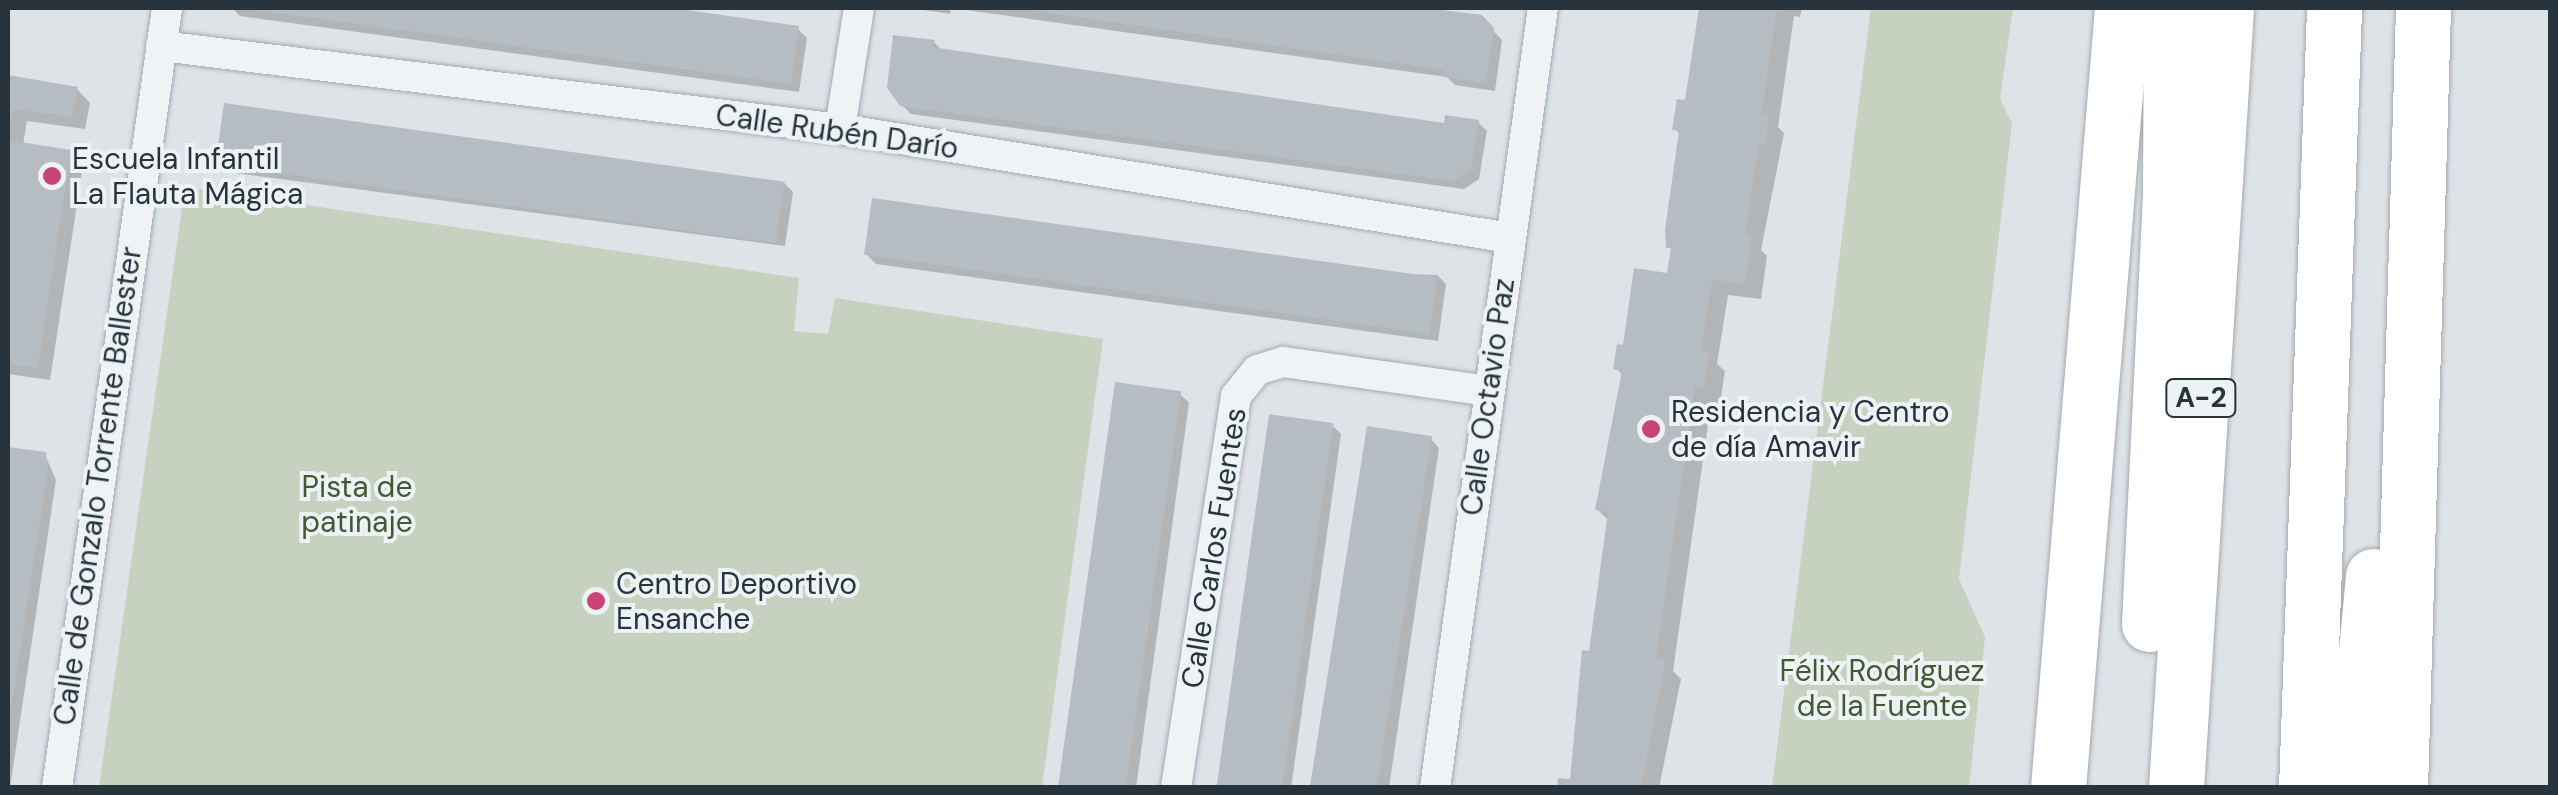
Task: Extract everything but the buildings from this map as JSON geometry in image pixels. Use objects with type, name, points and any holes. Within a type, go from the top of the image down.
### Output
[{"type":"highway","points":[[2058,788],[2122,8]]},
{"type":"highway","points":[[2142,788],[2172,8]]},
{"type":"highway","name":"A-2","points":[[2176,788],[2226,8]]},
{"type":"highway","points":[[2306,788],[2334,8]]},
{"type":"highway","points":[[2400,788],[2423,8]]},
{"type":"highway","points":[[2353,788],[2421,69]]},
{"type":"street","name":"Calle de Gonzalo Torrente Ballester","points":[[57,788],[167,8]]},
{"type":"street","points":[[840,129],[858,8]]},
{"type":"street","name":"Calle Octavio Paz","points":[[1434,788],[1543,8]]},
{"type":"street","name":"Calle Rubén Darío","points":[[161,46],[840,129],[1510,238]]},
{"type":"street","name":"Calle Carlos Fuentes","points":[[1176,788],[1236,396],[1256,370],[1283,362],[1489,391]]},
{"type":"green space","name":"Félix Rodríguez de la Fuente","points":[[1871,8],[2013,8],[2000,99],[2012,123],[1959,579],[1985,637],[1969,787],[1772,787]]},
{"type":"green space","name":"Centro Deportivo Ensanche","points":[[185,187],[799,278],[794,331],[828,334],[835,298],[1103,339],[1042,787],[99,787]]},
{"type":"place","name":"Escuela Infantil La Flauta Mágica","points":[[52,176]]},
{"type":"place","name":"Residencia y Centro de día Amavir","points":[[1651,429]]},
{"type":"place","name":"Centro Deportivo Ensanche","points":[[596,601]]},
{"type":"park label","name":"Pista de patinaje","points":[[357,504]]}]
